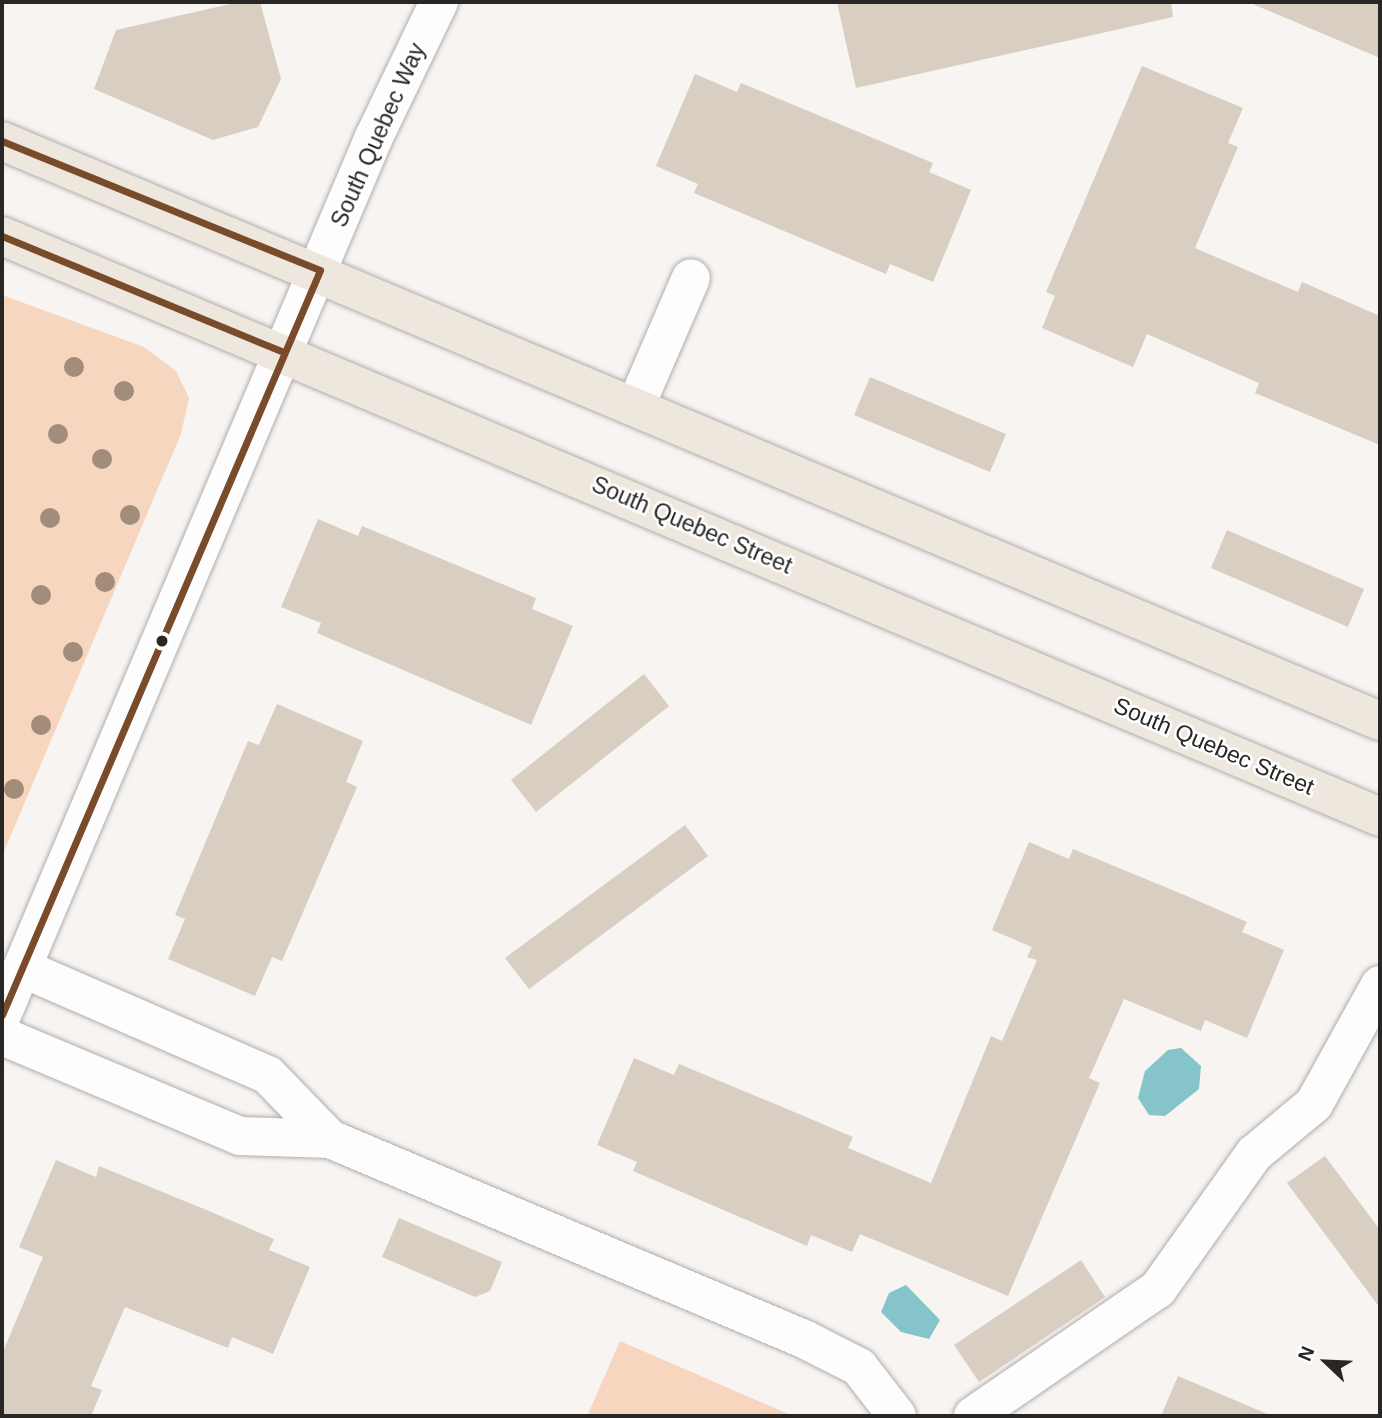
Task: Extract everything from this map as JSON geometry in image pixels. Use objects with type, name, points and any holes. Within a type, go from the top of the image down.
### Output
[{"type":"main road","points":[[2,141],[320,270],[1380,721]]},
{"type":"main road","name":"South Quebec Street","points":[[2,236],[283,352],[1380,817]]},
{"type":"street","name":"South Quebec Way","points":[[2,1015],[283,352],[439,2]]},
{"type":"street","points":[[636,405],[691,278]]},
{"type":"street","points":[[22,968],[268,1075],[330,1139]]},
{"type":"street","points":[[973,1416],[1158,1289],[1254,1154],[1314,1104],[1380,985]]},
{"type":"street","points":[[2,1036],[240,1136],[330,1139],[840,1355],[866,1375],[897,1416]]},
{"type":"shaded area","points":[[2,295],[144,347],[176,371],[189,398],[181,434],[2,856]]},
{"type":"shaded area","points":[[620,1341],[793,1416],[587,1416]]},
{"type":"water","points":[[1181,1048],[1201,1066],[1199,1089],[1165,1116],[1149,1115],[1138,1098],[1145,1071],[1168,1050]]},
{"type":"water","points":[[906,1285],[940,1320],[929,1339],[901,1332],[881,1312],[889,1293]]},
{"type":"building","points":[[239,2],[260,2],[281,79],[258,127],[213,140],[94,89],[116,30]]},
{"type":"building","points":[[837,2],[1171,2],[1173,17],[856,88]]},
{"type":"building","points":[[1248,2],[1380,2],[1380,58]]},
{"type":"building","points":[[1142,66],[1243,108],[1228,143],[1238,147],[1195,248],[1298,292],[1302,282],[1380,316],[1380,445],[1255,393],[1259,383],[1147,334],[1133,367],[1042,328],[1055,296],[1046,292]]},
{"type":"building","points":[[695,74],[737,92],[741,83],[933,163],[929,172],[971,190],[933,282],[890,264],[886,274],[694,193],[698,184],[656,166]]},
{"type":"building","points":[[870,377],[1006,434],[990,472],[854,415]]},
{"type":"building","points":[[318,519],[358,536],[362,526],[536,598],[532,609],[573,626],[531,725],[317,633],[321,623],[281,607]]},
{"type":"building","points":[[1227,530],[1364,589],[1348,627],[1211,568]]},
{"type":"building","points":[[644,674],[669,706],[536,812],[511,780]]},
{"type":"building","points":[[277,704],[363,741],[346,782],[357,787],[282,961],[272,957],[255,996],[168,959],[185,919],[175,915],[248,741],[259,745]]},
{"type":"building","points":[[685,825],[708,856],[529,989],[505,958]]},
{"type":"building","points":[[1029,842],[1069,859],[1073,849],[1182,894],[1247,922],[1242,932],[1284,950],[1247,1038],[1205,1020],[1201,1031],[1124,999],[1089,1078],[1100,1083],[1008,1296],[860,1234],[852,1252],[811,1235],[807,1246],[633,1171],[637,1162],[597,1145],[634,1058],[674,1075],[679,1064],[787,1109],[853,1137],[848,1148],[931,1183],[991,1036],[1002,1041],[1037,960],[1027,957],[1032,947],[992,930]]},
{"type":"building","points":[[1325,1156],[1380,1230],[1380,1308],[1287,1183]]},
{"type":"building","points":[[56,1160],[96,1177],[99,1166],[209,1211],[274,1239],[269,1250],[310,1267],[273,1354],[232,1337],[228,1348],[125,1307],[91,1386],[102,1390],[91,1416],[2,1416],[2,1354],[43,1257],[19,1247]]},
{"type":"building","points":[[399,1218],[502,1262],[490,1291],[475,1297],[382,1257]]},
{"type":"building","points":[[1081,1260],[1105,1297],[979,1382],[954,1345]]},
{"type":"building","points":[[1178,1376],[1272,1416],[1161,1416]]},
{"type":"transit line","points":[[2,141],[320,270]]},
{"type":"transit line","points":[[2,236],[283,352]]},
{"type":"transit line","points":[[2,1015],[320,270]]}]
